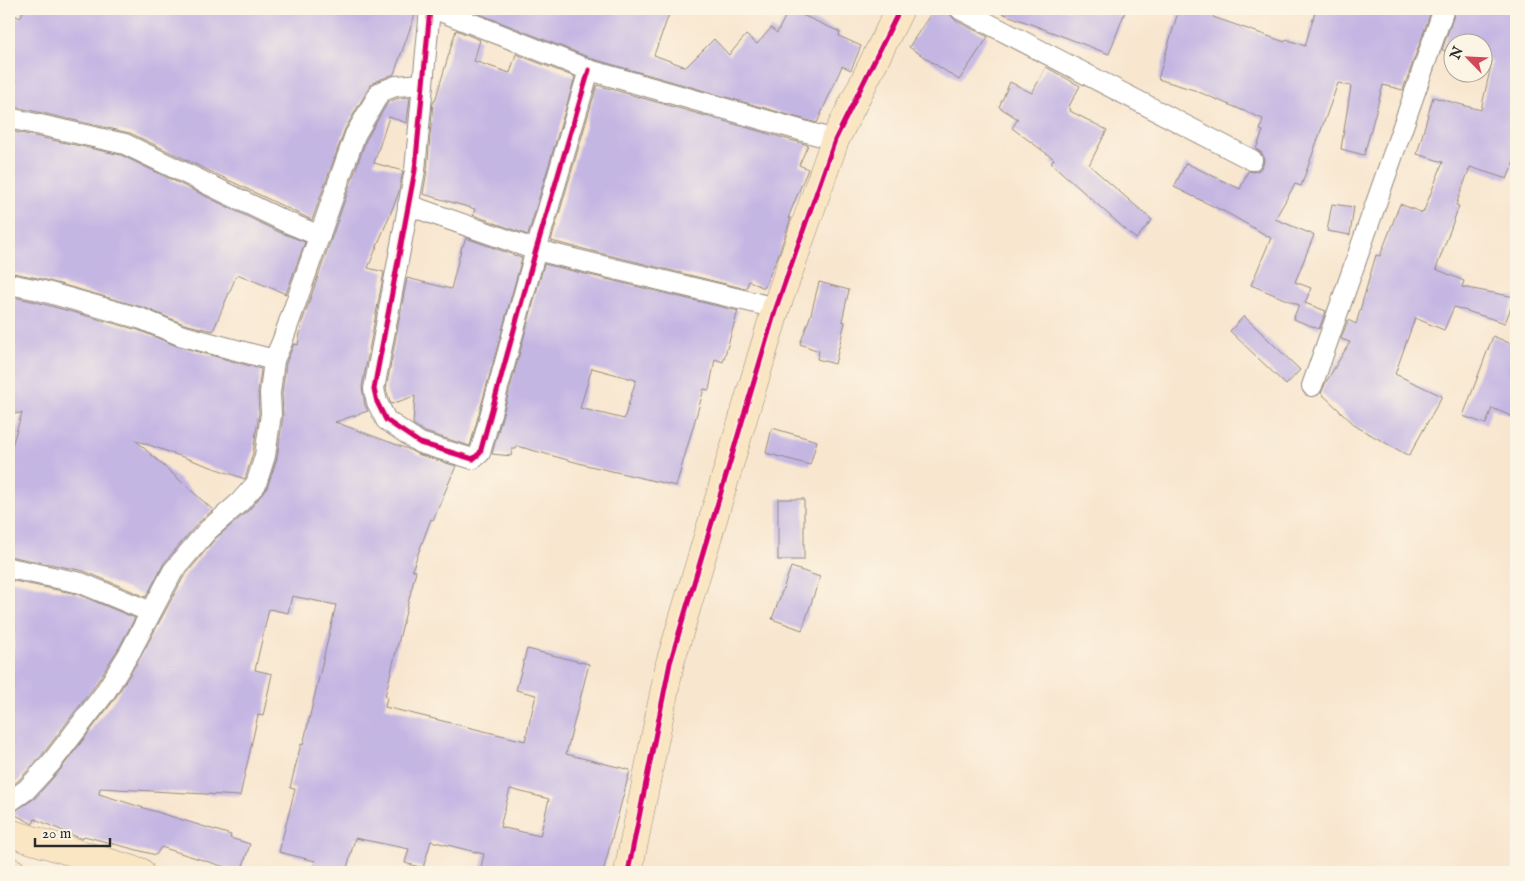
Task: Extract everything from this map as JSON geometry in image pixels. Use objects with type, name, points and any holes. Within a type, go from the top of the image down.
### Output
[{"type":"street","points":[[430,9],[415,170],[374,389],[377,402],[386,420],[420,442],[473,459],[480,453],[536,250],[589,70]]},
{"type":"street","points":[[435,9],[589,70],[835,140]]},
{"type":"street","points":[[628,872],[670,664],[776,308],[835,140],[900,9]]},
{"type":"street","points":[[960,9],[1252,160]]},
{"type":"street","points":[[1312,386],[1444,9]]},
{"type":"street","points":[[9,802],[26,790],[51,763],[104,694],[130,652],[173,571],[207,531],[240,502],[256,484],[265,456],[271,414],[270,393],[274,360],[355,135],[380,92],[396,86],[423,84]]},
{"type":"street","points":[[9,118],[125,144],[284,221],[320,236]]},
{"type":"street","points":[[408,205],[536,250],[776,308]]},
{"type":"street","points":[[9,284],[39,290],[142,319],[180,335],[274,360]]},
{"type":"street","points":[[9,568],[81,583],[151,612]]},
{"type":"street","points":[[9,833],[140,872]]},
{"type":"building","points":[[24,9],[417,9],[394,74],[376,81],[370,86],[345,129],[312,220],[130,133],[11,106],[16,83],[9,82],[9,12],[20,18]]},
{"type":"building","points":[[467,9],[671,9],[654,55],[686,67],[714,39],[729,55],[746,35],[757,44],[771,28],[777,33],[789,9],[840,32],[839,36],[861,46],[851,70],[842,66],[817,123],[593,59]]},
{"type":"building","points":[[934,9],[940,9],[950,14],[955,20],[988,37],[959,80],[909,47]]},
{"type":"building","points":[[995,9],[1126,9],[1109,54]]},
{"type":"building","points":[[1179,9],[1216,9],[1213,17],[1285,42],[1286,39],[1305,46],[1316,9],[1432,9],[1403,90],[1383,85],[1364,155],[1341,149],[1351,86],[1338,83],[1301,186],[1295,184],[1275,219],[1314,235],[1295,282],[1311,288],[1305,303],[1326,311],[1319,329],[1293,319],[1299,305],[1251,285],[1271,238],[1229,214],[1174,187],[1186,163],[1240,189],[1248,171],[1259,170],[1264,160],[1262,153],[1256,149],[1263,131],[1260,130],[1263,119],[1194,90],[1158,79]]},
{"type":"building","points":[[1456,9],[1516,9],[1516,157],[1507,179],[1470,167],[1456,205],[1459,206],[1436,269],[1464,281],[1462,287],[1515,297],[1505,323],[1454,307],[1444,330],[1415,318],[1395,374],[1442,396],[1409,456],[1357,427],[1321,393],[1350,342],[1341,339],[1348,320],[1356,324],[1376,255],[1380,256],[1400,204],[1423,213],[1443,162],[1417,154],[1433,97],[1481,110],[1487,82],[1492,82],[1492,32],[1448,32]]},
{"type":"building","points":[[456,30],[480,40],[474,61],[510,73],[516,54],[575,77],[528,235],[473,215],[475,209],[423,194],[433,102],[435,101]]},
{"type":"building","points":[[1046,67],[1080,86],[1068,108],[1071,109],[1070,111],[1107,130],[1089,165],[1152,220],[1136,239],[1051,163],[1054,159],[1012,128],[1018,119],[999,107],[1010,82],[1032,93]]},
{"type":"building","points":[[597,85],[808,145],[799,165],[808,169],[788,218],[791,218],[778,256],[764,288],[749,281],[746,289],[551,241]]},
{"type":"building","points":[[410,97],[407,123],[389,117],[374,163],[403,171],[398,195],[368,268],[384,272],[362,387],[368,411],[335,422],[417,454],[456,466],[433,520],[431,519],[412,570],[416,571],[385,696],[387,697],[385,707],[525,741],[536,695],[516,690],[527,649],[589,664],[566,754],[630,770],[603,872],[480,872],[484,854],[431,841],[423,868],[405,863],[409,849],[355,838],[346,872],[312,872],[315,861],[279,852],[295,789],[290,788],[301,744],[303,745],[336,605],[292,596],[288,613],[269,609],[255,670],[272,674],[263,716],[258,715],[240,796],[100,788],[99,794],[231,835],[230,838],[250,844],[241,872],[161,847],[156,855],[84,836],[82,839],[35,819],[33,824],[12,813],[35,798],[60,770],[114,700],[140,658],[183,578],[215,539],[249,510],[267,488],[277,458],[283,416],[282,393],[286,363],[294,344],[298,345],[302,322],[366,140],[388,102]],"holes":[[[510,789],[549,799],[540,836],[500,827]]]},
{"type":"building","points":[[11,131],[121,155],[279,232],[305,242],[286,294],[237,274],[213,331],[184,324],[145,308],[42,279],[9,272],[9,139]]},
{"type":"building","points":[[1332,204],[1354,207],[1350,235],[1327,231]]},
{"type":"building","points":[[466,238],[522,258],[470,446],[425,432],[413,424],[415,396],[391,404],[386,389],[407,278],[451,289],[462,246]]},
{"type":"building","points":[[544,264],[738,311],[723,362],[715,359],[709,390],[704,389],[676,486],[586,465],[517,446],[516,449],[512,449],[511,456],[492,454]],"holes":[[[592,368],[636,380],[624,419],[580,408]]]},
{"type":"building","points":[[819,282],[849,290],[842,321],[845,322],[835,364],[817,359],[819,351],[800,344],[811,314]]},
{"type":"building","points":[[9,296],[138,330],[177,346],[261,369],[258,392],[259,413],[253,453],[245,479],[135,440],[213,510],[198,523],[164,563],[146,597],[84,571],[9,556],[9,455],[22,413],[9,414]]},
{"type":"building","points":[[1244,316],[1300,370],[1286,385],[1230,331]]},
{"type":"building","points":[[1493,336],[1516,346],[1516,418],[1492,408],[1486,424],[1463,416]]},
{"type":"building","points":[[772,428],[817,441],[810,465],[766,453]]},
{"type":"building","points":[[778,499],[804,499],[804,560],[778,560]]},
{"type":"building","points":[[791,567],[820,577],[802,630],[772,619]]},
{"type":"building","points":[[9,580],[77,594],[135,618],[94,687],[42,755],[9,788],[9,684],[15,634],[9,634]]},
{"type":"cycle path","points":[[430,9],[415,170],[374,389],[377,402],[386,420],[420,443],[473,459],[480,453],[536,250],[589,70]]},
{"type":"cycle path","points":[[628,872],[670,663],[776,308],[835,140],[900,9]]}]
